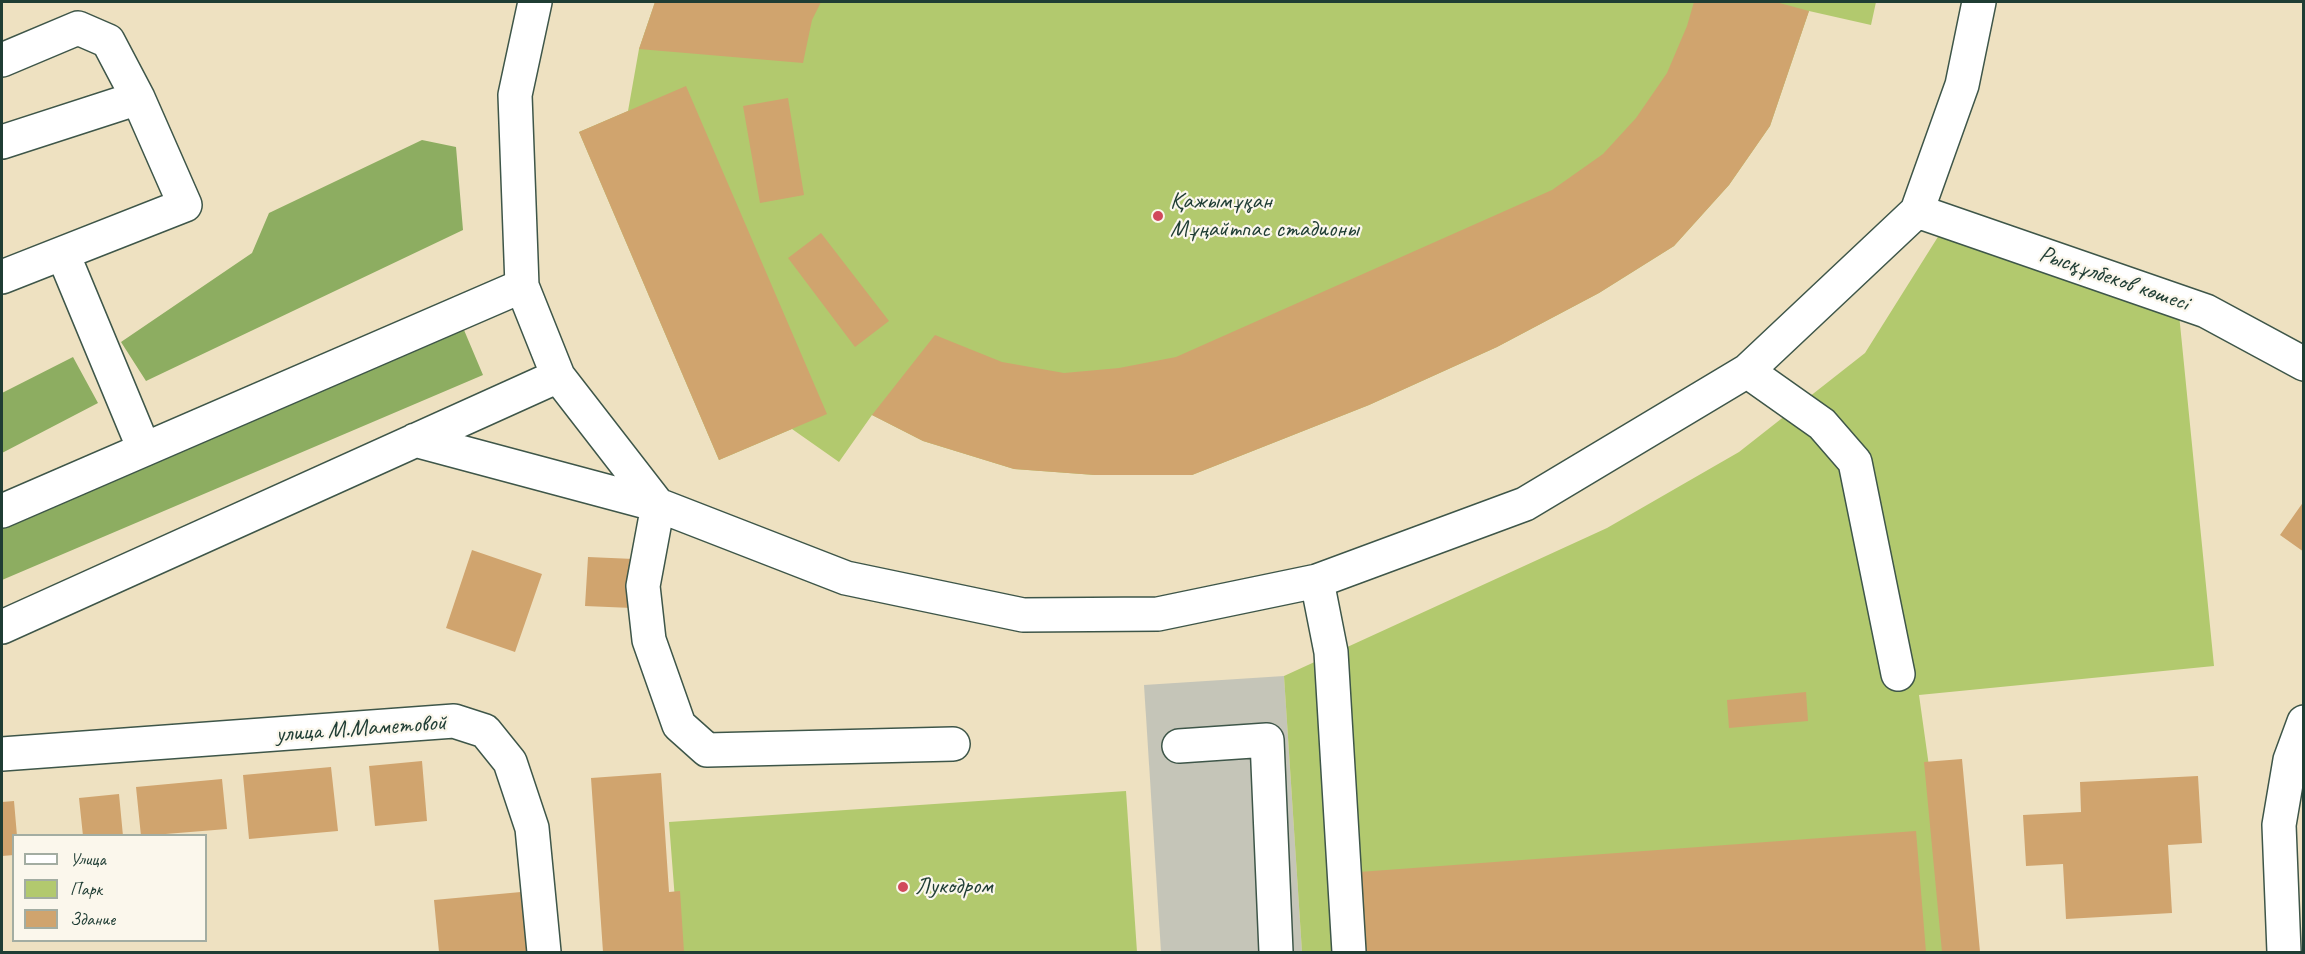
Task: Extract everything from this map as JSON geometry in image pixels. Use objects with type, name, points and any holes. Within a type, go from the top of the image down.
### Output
[{"type":"street","points":[[535,2],[515,95],[522,286],[558,376],[658,505],[644,586],[649,640],[679,725],[707,750],[953,744]]},
{"type":"street","points":[[415,440],[658,505],[846,578],[1023,615],[1158,614],[1317,581],[1525,504],[1747,371],[1917,211],[1962,86],[1979,2]]},
{"type":"street","points":[[2,60],[78,28],[108,41],[138,98],[185,206],[2,277]]},
{"type":"street","points":[[2,142],[138,98]]},
{"type":"street","name":"Рысқұлбеков көшесі","points":[[1917,211],[2206,311],[2304,364]]},
{"type":"street","points":[[63,254],[144,449]]},
{"type":"street","points":[[2,511],[522,286]]},
{"type":"street","points":[[1747,371],[1822,424],[1855,462],[1898,674]]},
{"type":"street","points":[[2,627],[558,376]]},
{"type":"street","points":[[1317,581],[1331,652],[1349,952]]},
{"type":"street","name":"улица М.Маметовой","points":[[2,754],[454,721],[485,730],[510,762],[532,828],[544,952]]},
{"type":"street","points":[[2284,952],[2279,825],[2290,760],[2304,722]]},
{"type":"street","points":[[1179,746],[1267,740],[1276,952]]},
{"type":"shaded area","points":[[1284,676],[1302,952],[1161,952],[1144,685]]},
{"type":"green space","name":"Қажымұқан Мұңайтпас стадионы","points":[[655,2],[1876,2],[1871,25],[1809,11],[1770,126],[1729,185],[1674,246],[1599,293],[1497,347],[1369,405],[1192,475],[1095,475],[1014,469],[923,441],[872,415],[839,462],[792,429],[719,460],[579,132],[628,111],[639,49]]},
{"type":"green space","points":[[422,140],[456,147],[463,230],[146,381],[121,342],[252,253],[269,213]]},
{"type":"green space","points":[[1941,232],[2179,314],[2214,666],[1919,695],[1955,952],[1302,952],[1284,676],[1607,528],[1739,452],[1865,353]]},
{"type":"green space","points":[[464,330],[483,375],[2,580],[2,522]]},
{"type":"green space","points":[[73,357],[98,403],[2,453],[2,393]]},
{"type":"green space","name":"Лукодром","points":[[1126,791],[1137,952],[679,952],[669,822]]},
{"type":"building","points":[[655,2],[821,2],[812,20],[803,63],[639,49]]},
{"type":"building","points":[[1694,2],[1776,2],[1809,11],[1770,126],[1729,185],[1674,246],[1599,293],[1497,347],[1369,405],[1192,475],[1095,475],[1014,469],[923,441],[872,415],[935,335],[1002,362],[1064,373],[1119,368],[1176,357],[1552,190],[1603,154],[1636,118],[1667,73],[1687,26]]},
{"type":"building","points":[[686,86],[827,414],[719,460],[579,132]]},
{"type":"building","points":[[788,98],[804,195],[760,203],[743,106]]},
{"type":"building","points":[[821,233],[889,321],[855,347],[788,258]]},
{"type":"building","points":[[2304,501],[2304,552],[2280,535]]},
{"type":"building","points":[[472,550],[542,574],[515,652],[446,628]]},
{"type":"building","points":[[588,557],[634,559],[632,608],[585,606]]},
{"type":"building","points":[[1806,692],[1808,721],[1729,728],[1727,700]]},
{"type":"building","points":[[1962,759],[1980,952],[1942,952],[1924,762]]},
{"type":"building","points":[[422,761],[427,821],[375,826],[369,766]]},
{"type":"building","points":[[331,767],[338,831],[249,839],[243,775]]},
{"type":"building","points":[[661,773],[669,892],[680,891],[684,952],[603,952],[591,778]]},
{"type":"building","points":[[2198,776],[2202,843],[2168,845],[2172,913],[2066,919],[2063,864],[2026,866],[2023,815],[2081,812],[2080,782]]},
{"type":"building","points":[[222,779],[227,829],[141,834],[136,787]]},
{"type":"building","points":[[119,794],[123,834],[83,834],[79,798]]},
{"type":"building","points":[[14,801],[17,834],[12,834],[12,855],[2,856],[2,802]]},
{"type":"building","points":[[1916,831],[1926,952],[1365,952],[1359,872]]},
{"type":"building","points":[[521,892],[527,952],[439,952],[434,900]]},
{"type":"place","name":"Қажымұқан Мұңайтпас стадионы","points":[[1158,216]]},
{"type":"place","name":"Лукодром","points":[[903,887]]}]
